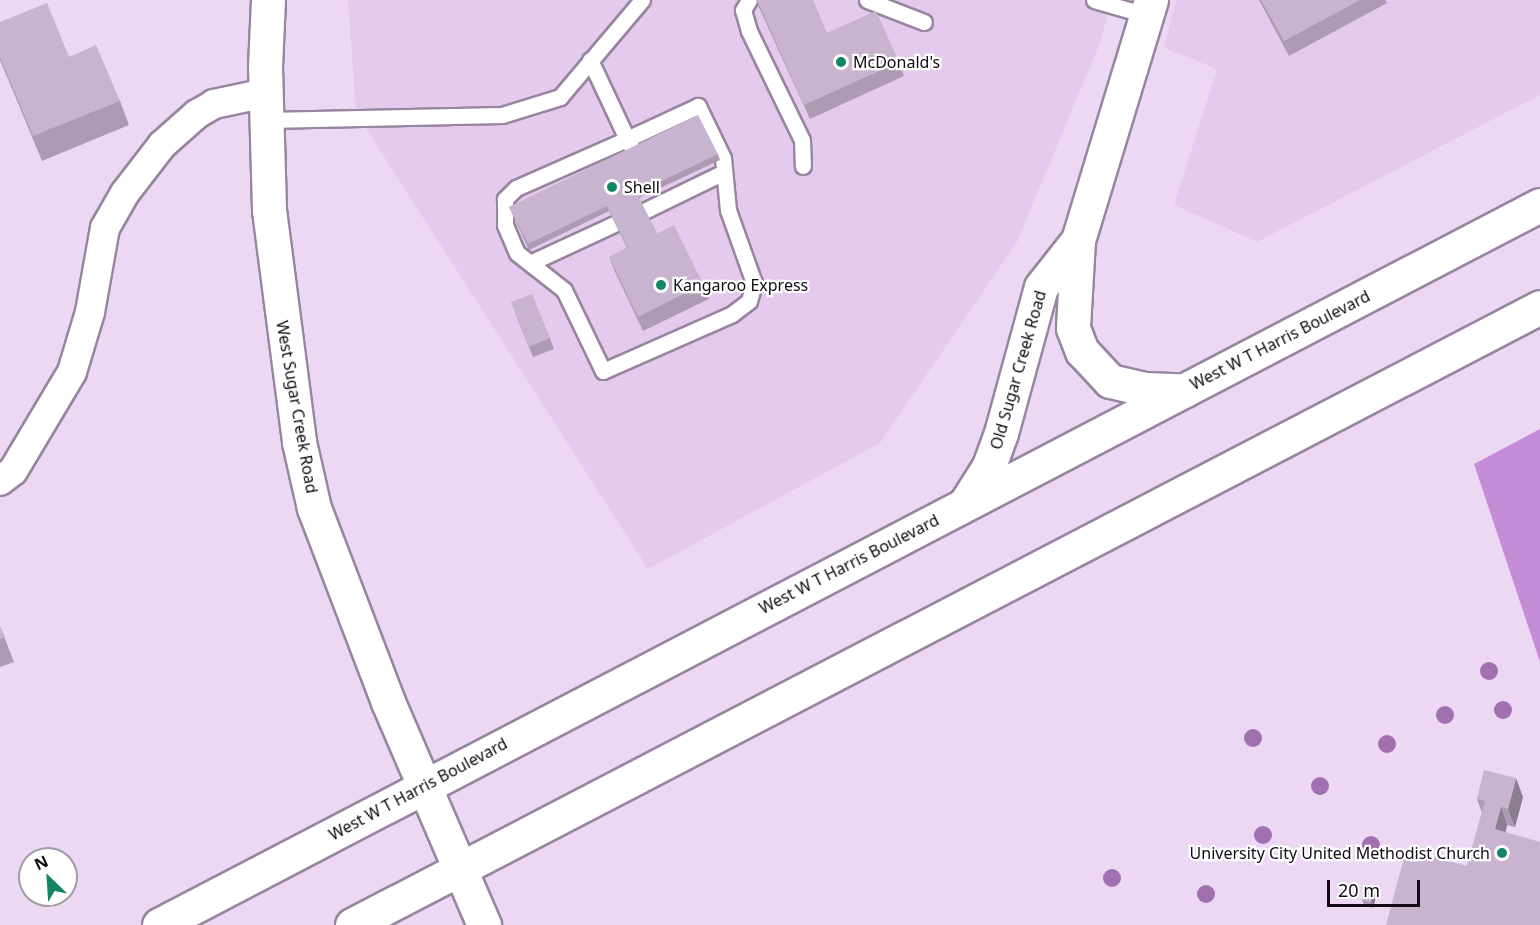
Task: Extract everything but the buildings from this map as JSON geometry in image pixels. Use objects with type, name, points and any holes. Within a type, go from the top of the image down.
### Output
[{"type":"main road","name":"West Sugar Creek Road","points":[[268,0],[266,106],[269,210],[299,442],[314,508],[424,787],[484,925]]},
{"type":"main road","name":"Old Sugar Creek Road","points":[[1148,8],[1078,240],[1073,328],[1082,351],[1094,368],[1122,386],[1184,390]]},
{"type":"main road","name":"West W T Harris Boulevard","points":[[159,925],[1540,205]]},
{"type":"main road","name":"Old Sugar Creek Road","points":[[965,504],[989,466],[1001,433],[1041,286],[1078,240]]},
{"type":"main road","points":[[352,925],[1540,307]]},
{"type":"street","points":[[0,481],[13,471],[72,372],[90,312],[105,228],[125,193],[162,145],[197,114],[214,104],[266,106]]},
{"type":"lane","points":[[266,106],[502,115],[560,97],[642,0]]},
{"type":"lane","points":[[867,0],[924,22]]},
{"type":"lane","points":[[1094,0],[1148,8]]},
{"type":"lane","points":[[746,2],[749,31],[801,140],[803,166]]},
{"type":"lane","points":[[590,60],[631,145]]},
{"type":"lane","points":[[698,106],[723,158],[728,210],[754,283],[749,301],[732,314],[603,371],[564,290],[517,253],[505,225],[505,199],[516,188],[562,167],[631,145],[665,129],[698,106]]},
{"type":"lane","points":[[562,167],[570,183]]},
{"type":"lane","points":[[644,211],[657,197],[691,180],[724,172]]},
{"type":"lane","points":[[532,180],[540,198]]},
{"type":"lane","points":[[530,263],[562,242],[592,227],[614,224]]},
{"type":"shaded area","points":[[348,0],[1112,0],[1100,43],[1017,242],[880,443],[648,569],[356,113]]},
{"type":"shaded area","points":[[1176,0],[1540,0],[1540,95],[1257,242],[1174,205],[1217,69],[1164,48]]},
{"type":"shaded area","points":[[1540,429],[1540,662],[1474,464]]},
{"type":"place","name":"McDonald's","points":[[841,62]]},
{"type":"place","name":"Shell","points":[[612,187]]},
{"type":"place","name":"Kangaroo Express","points":[[661,285]]},
{"type":"place","name":"University City United Methodist Church","points":[[1502,853]]}]
